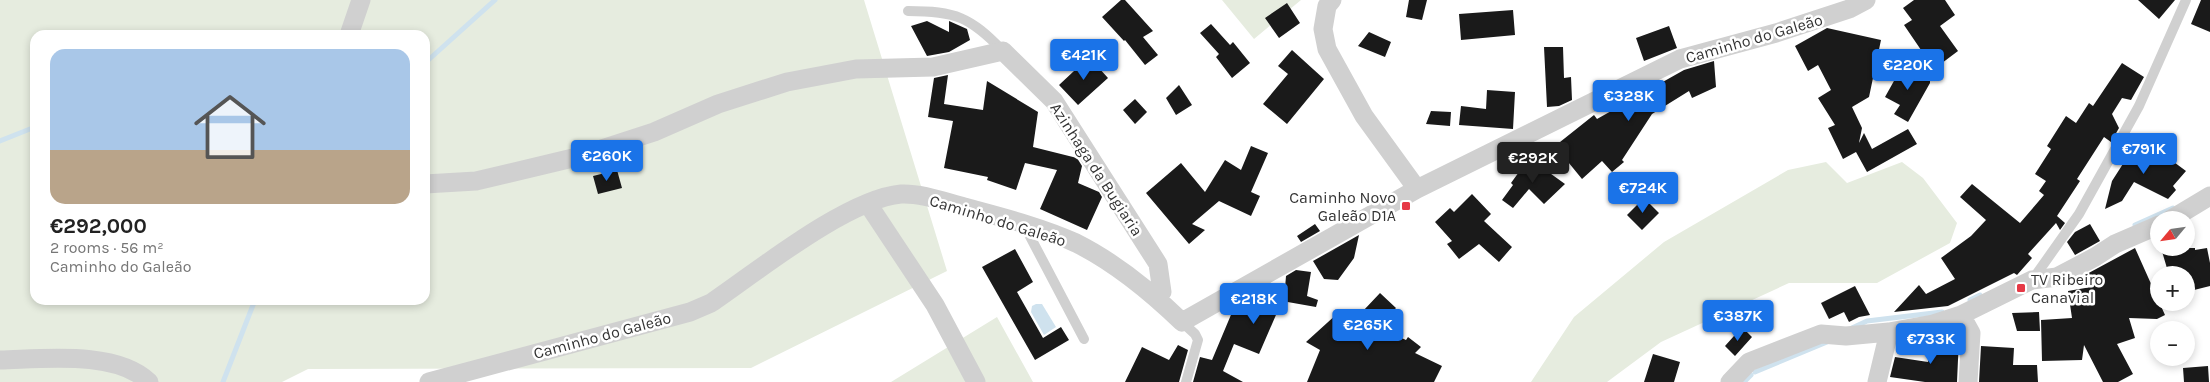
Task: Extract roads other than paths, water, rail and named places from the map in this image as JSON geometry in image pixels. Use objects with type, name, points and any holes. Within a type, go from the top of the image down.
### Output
[{"type":"street","points":[[351,30],[360,0]]},
{"type":"street","points":[[1332,0],[1327,6],[1323,29],[1327,49],[1364,116],[1417,189]]},
{"type":"street","name":"Caminho do Galeão","points":[[429,382],[690,312],[711,303],[830,222],[868,204],[901,194],[925,197],[1024,225],[1077,244],[1157,298],[1182,322],[1417,189],[1680,59],[1785,30],[1849,9],[1866,0]]},
{"type":"street","points":[[430,184],[476,181],[577,157],[654,132],[718,104],[787,82],[856,69],[933,67],[1003,51]]},
{"type":"street","name":"Azinhaga da Bugiaria","points":[[1003,51],[1054,101],[1153,256],[1161,274],[1162,292],[1157,298]]},
{"type":"street","points":[[2185,211],[2210,196]]},
{"type":"street","points":[[868,204],[935,305],[976,382]]},
{"type":"street","points":[[1730,382],[1749,362],[1821,334],[1846,336],[1889,332],[1933,324],[1961,315],[2032,280],[2057,277],[2095,258],[2115,244],[2150,229]]},
{"type":"street","points":[[1961,315],[1970,333],[1968,382]]},
{"type":"street","points":[[1877,382],[1889,332]]},
{"type":"street","points":[[0,360],[104,361],[135,372],[149,382]]},
{"type":"lane","points":[[2032,280],[2079,214],[2139,106],[2186,0]]},
{"type":"lane","points":[[908,10],[939,11],[963,18],[984,31],[1003,51]]},
{"type":"lane","points":[[1024,225],[1084,339]]},
{"type":"lane","points":[[1182,322],[1195,334],[1198,340],[1186,382]]},
{"type":"water","points":[[1042,304],[1056,327],[1044,335],[1031,312],[1032,306]]},
{"type":"waterway","points":[[430,58],[495,0]]},
{"type":"waterway","points":[[0,141],[30,129]]},
{"type":"waterway","points":[[2135,225],[2173,208]]},
{"type":"waterway","points":[[1970,300],[1980,295]]},
{"type":"waterway","points":[[223,382],[253,305]]},
{"type":"waterway","points":[[1852,328],[1867,321],[1942,312]]},
{"type":"waterway","points":[[1755,372],[1827,342]]},
{"type":"waterway","points":[[1744,382],[1751,375]]},
{"type":"place","name":"Caminho Novo Galeão D1A","points":[[1406,206]]},
{"type":"place","name":"TV Ribeiro Canavial","points":[[2021,288]]}]
